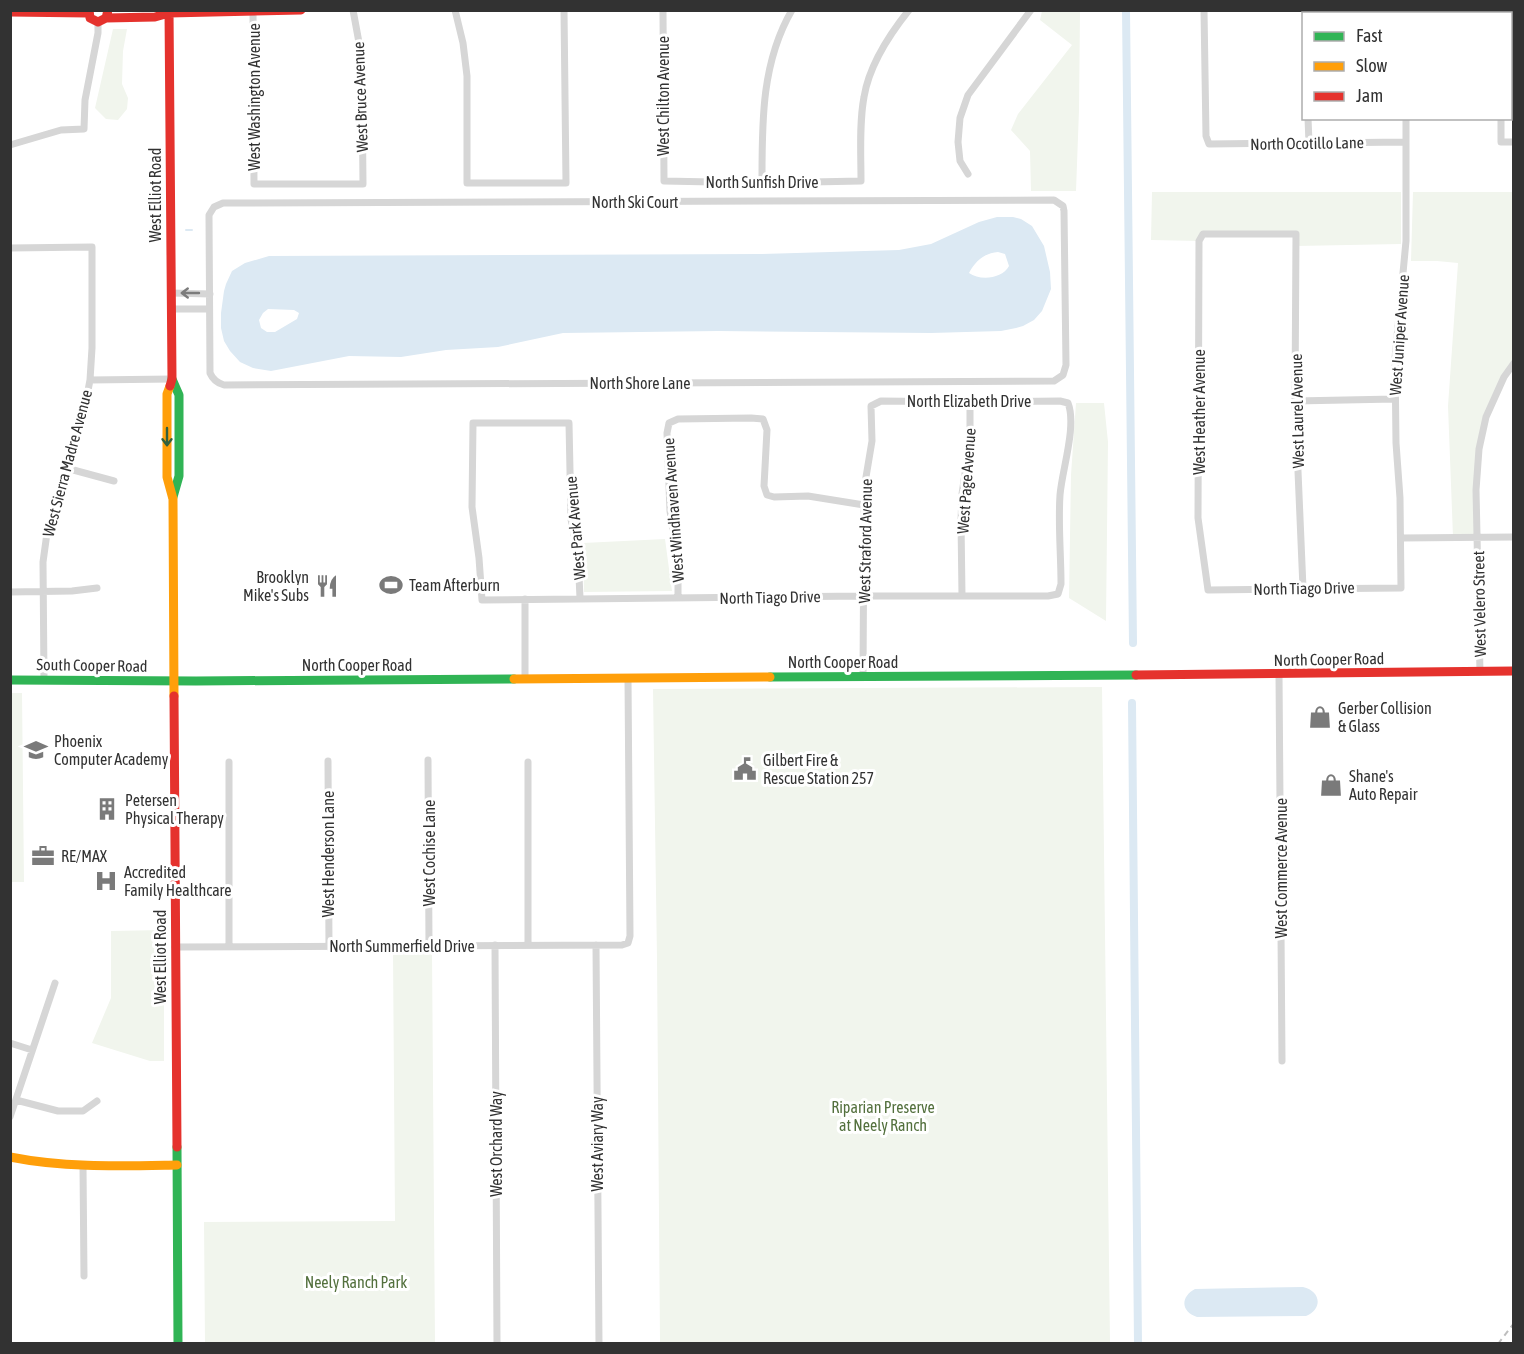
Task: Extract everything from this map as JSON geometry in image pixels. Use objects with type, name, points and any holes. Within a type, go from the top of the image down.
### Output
[{"type":"main road","points":[[10,12],[88,12],[93,20],[104,17],[155,17],[167,11],[301,10]]},
{"type":"main road","name":"West Elliot Road","points":[[167,11],[172,379],[179,395],[179,476],[173,499],[178,1344]]},
{"type":"main road","name":"North Cooper Road","points":[[174,681],[1514,671]]},
{"type":"main road","name":"South Cooper Road","points":[[10,680],[174,681]]},
{"type":"main road","points":[[10,1157],[54,1165],[177,1165]]},
{"type":"street","name":"West Bruce Avenue","points":[[254,184],[363,184],[360,48],[353,10]]},
{"type":"street","points":[[455,10],[463,43],[467,76],[467,183],[566,183],[564,10]]},
{"type":"street","name":"West Chilton Avenue","points":[[663,10],[664,181]]},
{"type":"street","points":[[762,183],[763,110],[770,68],[785,22],[792,10]]},
{"type":"street","name":"North Sunfish Drive","points":[[664,181],[762,183],[861,181],[861,126],[864,96],[873,66],[899,22],[909,10]]},
{"type":"street","name":"North Ocotillo Lane","points":[[1204,10],[1206,136],[1209,144],[1406,142]]},
{"type":"street","name":"West Washington Avenue","points":[[253,11],[254,184]]},
{"type":"street","points":[[969,174],[960,161],[958,142],[960,118],[968,95],[1031,11]]},
{"type":"street","points":[[10,145],[61,129],[84,129],[85,100],[98,33],[104,17]]},
{"type":"street","points":[[1308,120],[1309,143]]},
{"type":"street","name":"West Juniper Avenue","points":[[1401,588],[1395,358],[1406,241],[1406,120]]},
{"type":"street","points":[[1501,120],[1501,142],[1514,142]]},
{"type":"street","name":"North Ski Court","points":[[210,294],[209,215],[214,207],[223,203],[1054,200],[1063,206],[1064,211],[1065,286]]},
{"type":"street","name":"West Heather Avenue","points":[[1208,590],[1198,518],[1199,241],[1203,234],[1296,234]]},
{"type":"street","name":"West Laurel Avenue","points":[[1296,234],[1295,401],[1303,588]]},
{"type":"street","name":"West Sierra Madre Avenue","points":[[10,248],[92,247],[90,380],[85,406],[46,534],[43,562],[44,680]]},
{"type":"street","name":"North Shore Lane","points":[[210,294],[210,374],[218,383],[224,385],[1047,382],[1059,379],[1065,371],[1065,286]]},
{"type":"street","points":[[171,293],[210,294]]},
{"type":"street","points":[[171,309],[209,309]]},
{"type":"street","name":"West Velero Street","points":[[1480,672],[1476,490],[1479,449],[1486,417],[1504,377],[1514,363]]},
{"type":"street","points":[[90,380],[172,379]]},
{"type":"street","points":[[1295,401],[1395,399]]},
{"type":"street","name":"North Elizabeth Drive","points":[[871,406],[881,400],[1060,401],[1068,403],[1071,409],[1069,442],[1060,494],[1061,584],[1058,594]]},
{"type":"street","name":"West Page Avenue","points":[[962,596],[961,512],[970,440],[970,402]]},
{"type":"street","name":"West Straford Avenue","points":[[863,677],[864,505],[872,441],[871,406]]},
{"type":"street","name":"West Windhaven Avenue","points":[[678,598],[678,564],[670,511],[667,433],[669,423],[678,419],[763,419],[767,430],[764,486],[767,495],[774,497],[808,496],[864,505]]},
{"type":"street","name":"West Park Avenue","points":[[482,600],[472,507],[473,423],[569,423],[571,519],[578,555],[580,598]]},
{"type":"street","points":[[66,468],[114,481]]},
{"type":"street","points":[[1401,538],[1514,537]]},
{"type":"street","points":[[10,592],[97,588]]},
{"type":"street","name":"North Tiago Drive","points":[[1208,590],[1401,588]]},
{"type":"street","name":"North Tiago Drive","points":[[482,600],[1047,596],[1058,594]]},
{"type":"street","points":[[525,599],[525,678]]},
{"type":"street","name":"West Commerce Avenue","points":[[1280,674],[1282,1061]]},
{"type":"street","name":"North Summerfield Drive","points":[[176,947],[622,945],[628,943],[630,936],[628,678]]},
{"type":"street","name":"West Cochise Lane","points":[[428,760],[429,946]]},
{"type":"street","name":"West Henderson Lane","points":[[327,761],[329,947]]},
{"type":"street","points":[[229,762],[229,947]]},
{"type":"street","points":[[528,762],[528,945]]},
{"type":"street","name":"West Orchard Way","points":[[495,945],[497,1344]]},
{"type":"street","name":"West Aviary Way","points":[[596,945],[599,1344]]},
{"type":"street","points":[[10,1117],[55,983]]},
{"type":"street","points":[[10,1043],[32,1050]]},
{"type":"street","points":[[16,1100],[58,1111],[82,1111],[97,1101]]},
{"type":"street","points":[[83,1166],[84,1276]]},
{"type":"green space","points":[[1042,11],[1080,11],[1076,191],[1031,191],[1030,151],[1011,130],[1018,114],[1072,45],[1040,20]]},
{"type":"green space","points":[[113,29],[127,29],[123,51],[122,84],[128,98],[127,109],[118,120],[106,119],[95,108]]},
{"type":"green space","points":[[1152,192],[1401,192],[1401,244],[1296,246],[1296,234],[1203,234],[1199,241],[1151,240]]},
{"type":"green space","points":[[1413,192],[1513,192],[1513,363],[1487,414],[1479,449],[1478,537],[1453,537],[1448,406],[1458,263],[1411,261]]},
{"type":"green space","points":[[1076,403],[1104,403],[1108,442],[1106,621],[1069,598],[1071,475]]},
{"type":"green space","points":[[665,539],[672,591],[584,592],[583,543]]},
{"type":"green space","name":"Riparian Preserve at Neely Ranch","points":[[1102,687],[1110,1343],[660,1343],[653,689]]},
{"type":"green space","points":[[11,693],[22,693],[24,882],[11,882]]},
{"type":"green space","points":[[164,930],[164,1061],[150,1061],[92,1043],[111,998],[111,931]]},
{"type":"green space","name":"Neely Ranch Park","points":[[393,952],[432,952],[435,1343],[205,1343],[204,1222],[395,1221]]},
{"type":"shaded area","points":[[997,217],[1021,219],[1032,226],[1044,246],[1051,289],[1042,311],[1034,320],[1023,326],[1001,331],[931,333],[718,331],[563,333],[498,347],[446,350],[401,357],[349,356],[271,371],[253,368],[240,362],[224,341],[221,328],[224,291],[232,271],[245,263],[269,256],[760,254],[899,250],[931,244],[979,222]],"holes":[[[998,252],[1005,254],[1009,266],[1001,274],[985,278],[969,273],[981,258]],[[268,309],[294,310],[299,313],[297,319],[275,332],[267,332],[261,328],[259,320]]]},
{"type":"shaded area","points":[[1303,1287],[1313,1292],[1318,1300],[1315,1309],[1306,1316],[1197,1317],[1188,1312],[1184,1304],[1187,1296],[1195,1289]]},
{"type":"waterway","points":[[1126,10],[1133,643]]},
{"type":"waterway","points":[[186,230],[192,230]]},
{"type":"waterway","points":[[1132,703],[1138,1344]]},
{"type":"railway","points":[[1498,1344],[1514,1323]]},
{"type":"traffic: fast","points":[[172,379],[179,395],[179,476],[173,497]]},
{"type":"traffic: fast","points":[[770,677],[1136,675]]},
{"type":"traffic: fast","points":[[10,680],[514,679]]},
{"type":"traffic: fast","points":[[177,1147],[178,1344]]},
{"type":"traffic: slow","points":[[170,386],[167,394],[167,477],[173,499],[174,696]]},
{"type":"traffic: slow","points":[[514,679],[770,677]]},
{"type":"traffic: slow","points":[[10,1157],[72,1165],[177,1165]]},
{"type":"traffic: jam","points":[[89,10],[90,18],[98,22],[106,18],[108,10]]},
{"type":"traffic: jam","points":[[169,10],[172,379],[170,386]]},
{"type":"traffic: jam","points":[[106,18],[155,17],[169,13],[301,10]]},
{"type":"traffic: jam","points":[[10,12],[88,13]]},
{"type":"traffic: jam","points":[[1136,675],[1514,671]]},
{"type":"traffic: jam","points":[[174,696],[177,1147]]},
{"type":"place","name":"Team Afterburn","points":[[391,585]]},
{"type":"place","name":"Brooklyn Mike's Subs","points":[[327,586]]},
{"type":"place","name":"Gerber Collision & Glass","points":[[1320,717]]},
{"type":"place","name":"Phoenix Computer Academy","points":[[36,750]]},
{"type":"place","name":"Gilbert Fire & Rescue Station 257","points":[[745,769]]},
{"type":"place","name":"Shane's Auto Repair","points":[[1331,785]]},
{"type":"place","name":"Petersen Physical Therapy","points":[[107,809]]},
{"type":"place","name":"RE/MAX","points":[[43,856]]},
{"type":"place","name":"Accredited Family Healthcare","points":[[106,881]]}]
